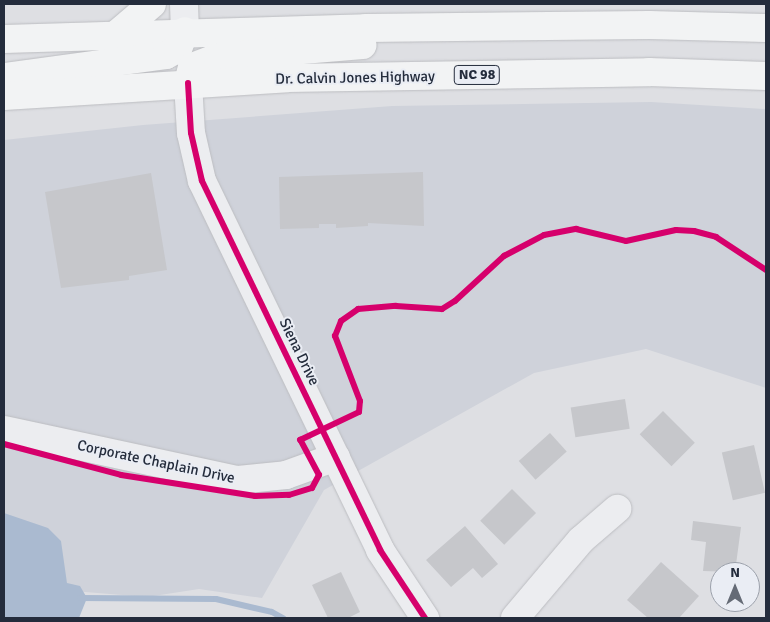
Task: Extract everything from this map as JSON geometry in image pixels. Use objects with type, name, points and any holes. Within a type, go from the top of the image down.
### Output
[{"type":"highway","points":[[117,34],[152,4]]},
{"type":"highway","points":[[4,39],[185,31],[478,27],[766,28]]},
{"type":"highway","points":[[188,83],[192,67],[218,57],[384,43],[478,27]]},
{"type":"highway","points":[[4,77],[166,55],[178,49],[185,31]]},
{"type":"highway","name":"Dr. Calvin Jones Highway","points":[[4,96],[188,83],[650,72],[758,73]]},
{"type":"street","points":[[184,4],[185,31]]},
{"type":"street","name":"Siena Drive","points":[[188,83],[191,133],[202,181],[380,550],[425,618]]},
{"type":"street","name":"Corporate Chaplain Drive","points":[[4,430],[238,480],[286,475],[336,458]]},
{"type":"street","points":[[515,618],[581,540],[617,509]]},
{"type":"shaded area","points":[[651,102],[766,109],[766,388],[646,349],[534,373],[324,490],[262,598],[199,589],[147,597],[73,591],[67,583],[61,563],[4,514],[4,140],[143,125],[392,106]]},
{"type":"water","points":[[4,513],[48,528],[61,541],[67,583],[80,586],[87,598],[79,618],[4,618]]},
{"type":"building","points":[[423,172],[424,226],[368,223],[368,226],[336,228],[336,224],[319,224],[319,228],[280,229],[279,177]]},
{"type":"building","points":[[151,173],[167,270],[129,276],[129,280],[61,288],[45,192]]},
{"type":"building","points":[[625,399],[630,429],[575,437],[571,408]]},
{"type":"building","points":[[663,411],[695,443],[671,466],[640,434]]},
{"type":"building","points":[[550,433],[567,452],[536,480],[519,461]]},
{"type":"building","points":[[754,445],[765,493],[733,500],[722,452]]},
{"type":"building","points":[[512,489],[536,513],[504,545],[480,521]]},
{"type":"building","points":[[693,521],[741,527],[736,562],[710,562],[710,571],[703,571],[706,542],[691,540]]},
{"type":"building","points":[[465,526],[498,564],[482,578],[473,568],[451,587],[426,560]]},
{"type":"building","points":[[661,562],[699,596],[679,618],[648,618],[627,600]]},
{"type":"building","points":[[341,572],[360,612],[348,618],[328,618],[312,585]]},
{"type":"waterway","points":[[80,598],[216,599],[272,612],[283,618]]},
{"type":"cycle path","points":[[188,83],[191,133],[202,181],[380,550],[425,618]]},
{"type":"cycle path","points":[[4,444],[121,475],[255,496],[289,495],[312,488],[319,475],[300,440],[359,412],[360,401],[335,336],[341,321],[358,309],[396,306],[442,309],[455,301],[504,256],[544,235],[576,229],[626,241],[676,230],[694,231],[716,237],[766,270]]}]
